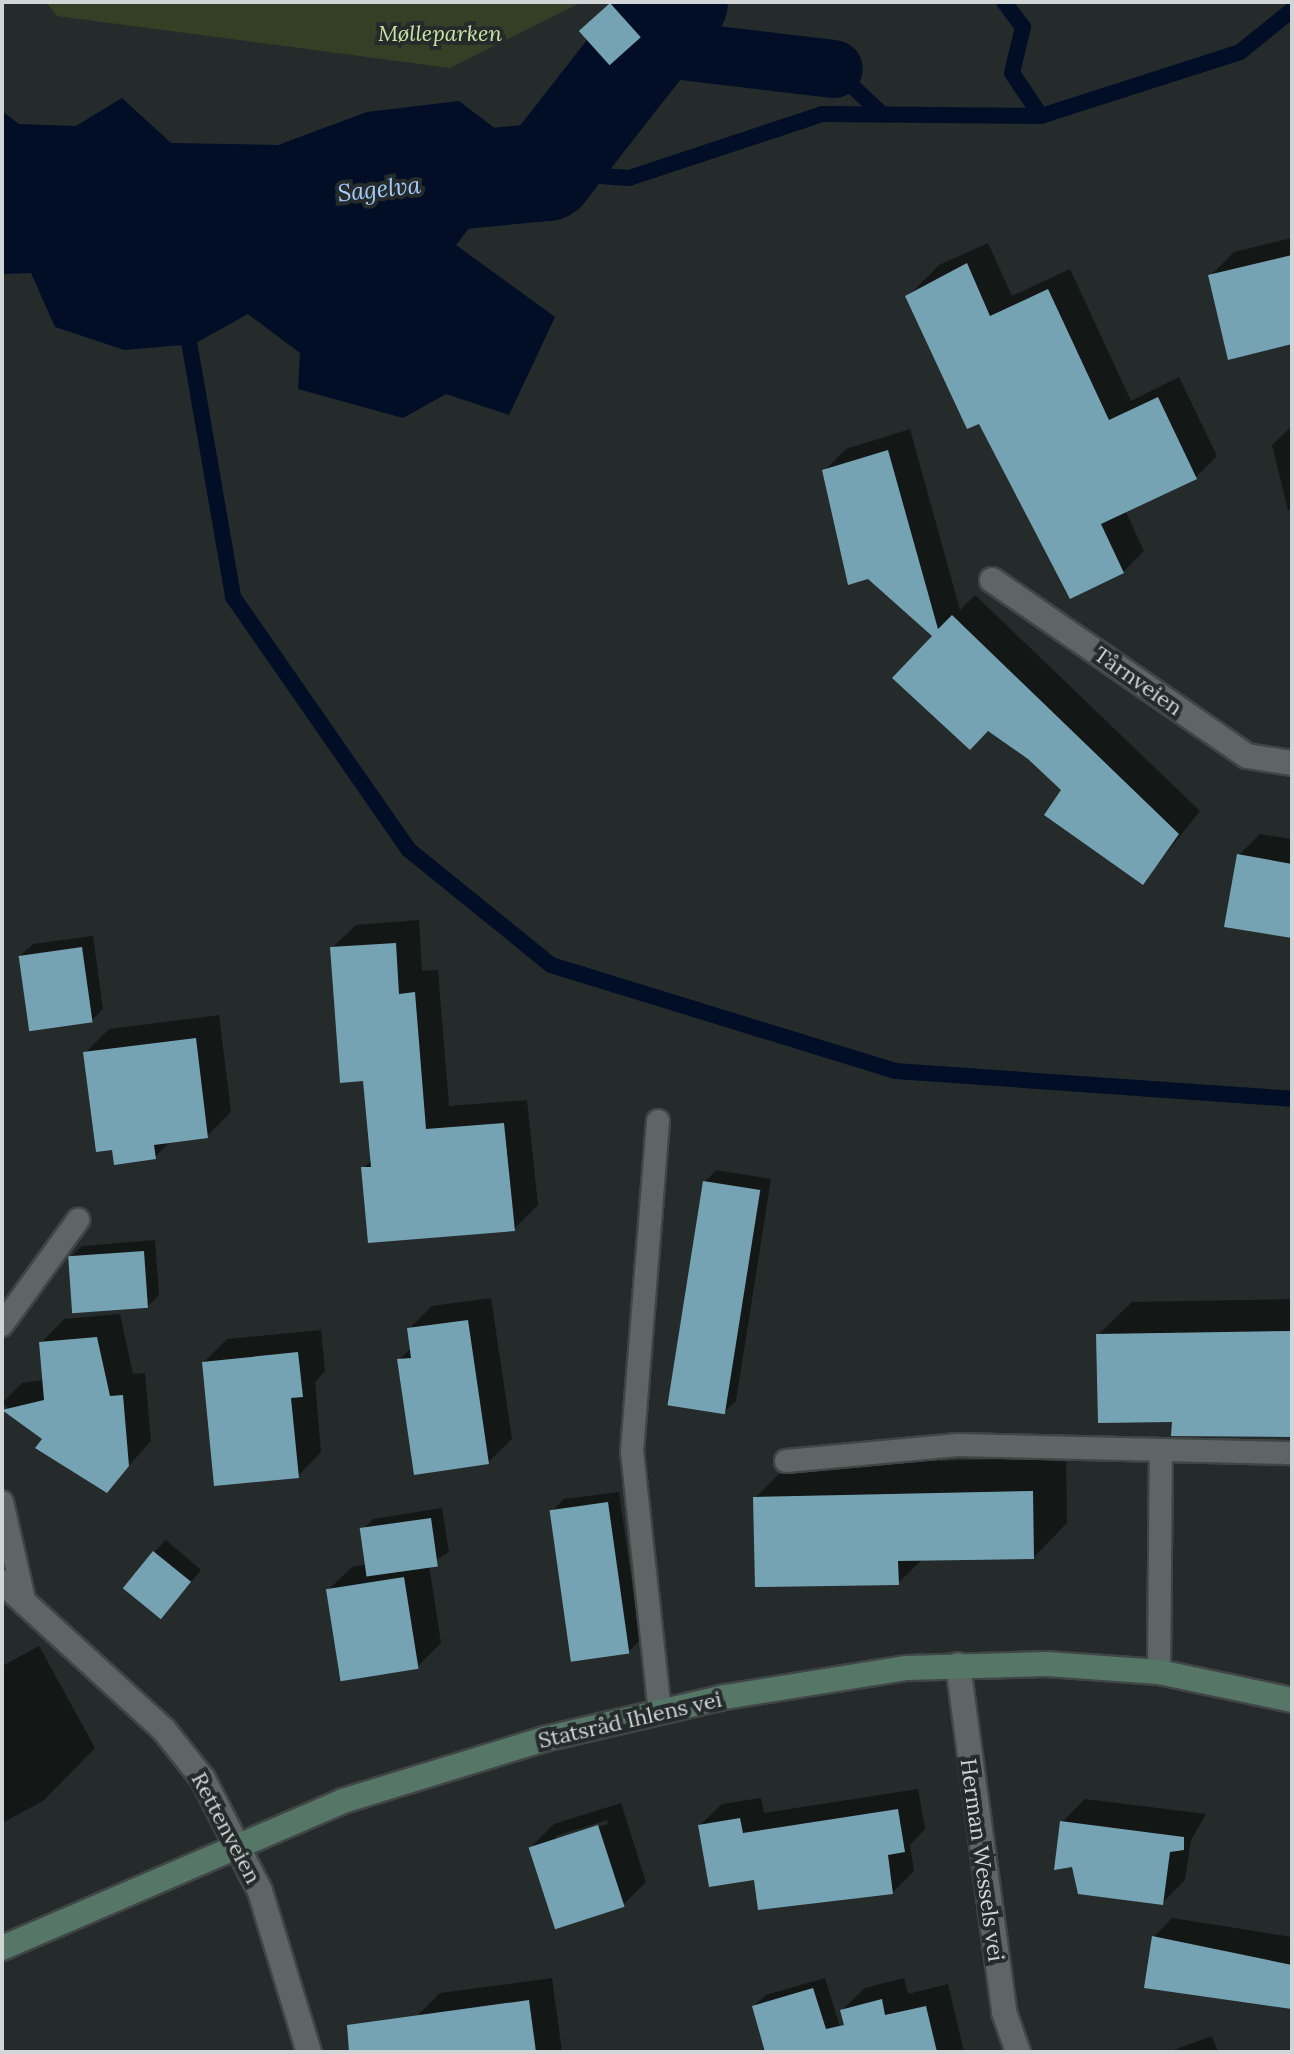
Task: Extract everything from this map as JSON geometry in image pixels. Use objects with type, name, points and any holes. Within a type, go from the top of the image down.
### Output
[{"type":"street","name":"Tårnveien","points":[[992,580],[1247,756],[1292,763]]},
{"type":"street","name":"Rettenveien","points":[[2,1582],[164,1730],[203,1779],[237,1842],[276,1934],[309,2052]]},
{"type":"street","name":"Statsråd Ihlens vei","points":[[2,1948],[237,1842],[412,1777],[660,1711],[851,1675],[958,1665],[1159,1672],[1292,1700]]},
{"type":"street","name":"Herman Wessels vei","points":[[958,1665],[1004,2012],[1018,2052]]},
{"type":"lane","points":[[658,1121],[632,1451],[660,1711]]},
{"type":"lane","points":[[2,1325],[78,1220]]},
{"type":"lane","points":[[786,1461],[958,1445],[1292,1453]]},
{"type":"lane","points":[[1159,1672],[1161,1452]]},
{"type":"lane","points":[[2,1502],[25,1604]]},
{"type":"green space","name":"Mølleparken","points":[[46,2],[582,2],[450,68],[57,16]]},
{"type":"water","points":[[122,98],[171,143],[278,145],[367,112],[459,101],[517,145],[535,215],[477,218],[456,245],[555,317],[509,415],[446,394],[403,418],[298,389],[300,353],[248,314],[194,344],[124,350],[55,327],[31,273],[2,274],[2,111],[19,124],[76,126]]},
{"type":"building","points":[[610,3],[641,37],[610,65],[579,31]]},
{"type":"building","points":[[1292,255],[1292,344],[1228,360],[1208,275]]},
{"type":"building","points":[[967,263],[990,316],[1048,289],[1109,420],[1158,397],[1197,479],[1101,524],[1124,573],[1070,599],[979,424],[967,429],[905,296]]},
{"type":"building","points":[[888,450],[938,629],[952,615],[1179,834],[1143,885],[1044,815],[1061,790],[1028,759],[988,731],[970,750],[892,678],[932,636],[868,579],[848,585],[822,470]]},
{"type":"building","points":[[1237,854],[1292,864],[1292,938],[1224,927]]},
{"type":"building","points":[[396,943],[399,994],[415,992],[426,1129],[504,1123],[515,1231],[368,1243],[361,1167],[371,1167],[363,1081],[340,1083],[330,947]]},
{"type":"building","points":[[82,947],[93,1022],[29,1031],[19,956]]},
{"type":"building","points":[[196,1038],[208,1138],[154,1145],[156,1159],[114,1165],[112,1150],[96,1152],[83,1052]]},
{"type":"building","points":[[703,1181],[760,1190],[725,1414],[667,1405]]},
{"type":"building","points":[[144,1251],[148,1308],[72,1313],[68,1256]]},
{"type":"building","points":[[468,1320],[489,1464],[414,1475],[397,1359],[411,1358],[407,1328]]},
{"type":"building","points":[[1292,1331],[1292,1437],[1171,1436],[1172,1422],[1098,1423],[1096,1334]]},
{"type":"building","points":[[97,1337],[110,1396],[123,1395],[129,1466],[107,1493],[35,1448],[42,1439],[2,1410],[44,1400],[39,1342]]},
{"type":"building","points":[[298,1352],[303,1397],[291,1398],[299,1478],[214,1486],[202,1362]]},
{"type":"building","points":[[1033,1491],[1034,1559],[898,1561],[899,1585],[755,1587],[753,1497]]},
{"type":"building","points":[[608,1502],[629,1654],[571,1662],[550,1510]]},
{"type":"building","points":[[431,1518],[438,1567],[367,1577],[360,1528]]},
{"type":"building","points":[[153,1551],[191,1582],[161,1619],[123,1588]]},
{"type":"building","points":[[404,1577],[419,1669],[341,1681],[326,1589]]},
{"type":"building","points":[[898,1809],[905,1852],[888,1855],[893,1894],[758,1910],[754,1880],[709,1887],[698,1825],[740,1818],[743,1833]]},
{"type":"building","points":[[1060,1821],[1184,1837],[1184,1850],[1170,1852],[1163,1905],[1078,1894],[1072,1867],[1054,1870]]},
{"type":"building","points":[[598,1825],[625,1907],[555,1929],[529,1848]]},
{"type":"building","points":[[1152,1936],[1292,1965],[1292,2009],[1144,1988]]},
{"type":"building","points":[[813,1988],[826,2029],[844,2025],[840,2010],[882,1999],[885,2015],[926,2006],[937,2052],[765,2052],[752,2006]]},
{"type":"building","points":[[529,2000],[536,2052],[349,2052],[347,2025]]},
{"type":"waterway","name":"Sagelva","points":[[390,187],[546,172],[679,2]]},
{"type":"waterway","points":[[1004,2],[1023,27],[1012,73],[1041,116]]},
{"type":"waterway","points":[[546,172],[629,178],[822,114],[1041,116],[1240,52],[1292,10]]},
{"type":"waterway","points":[[649,47],[834,69]]},
{"type":"waterway","points":[[834,69],[883,115]]},
{"type":"waterway","points":[[186,324],[233,597],[409,850],[551,965],[895,1071],[1292,1099]]}]
